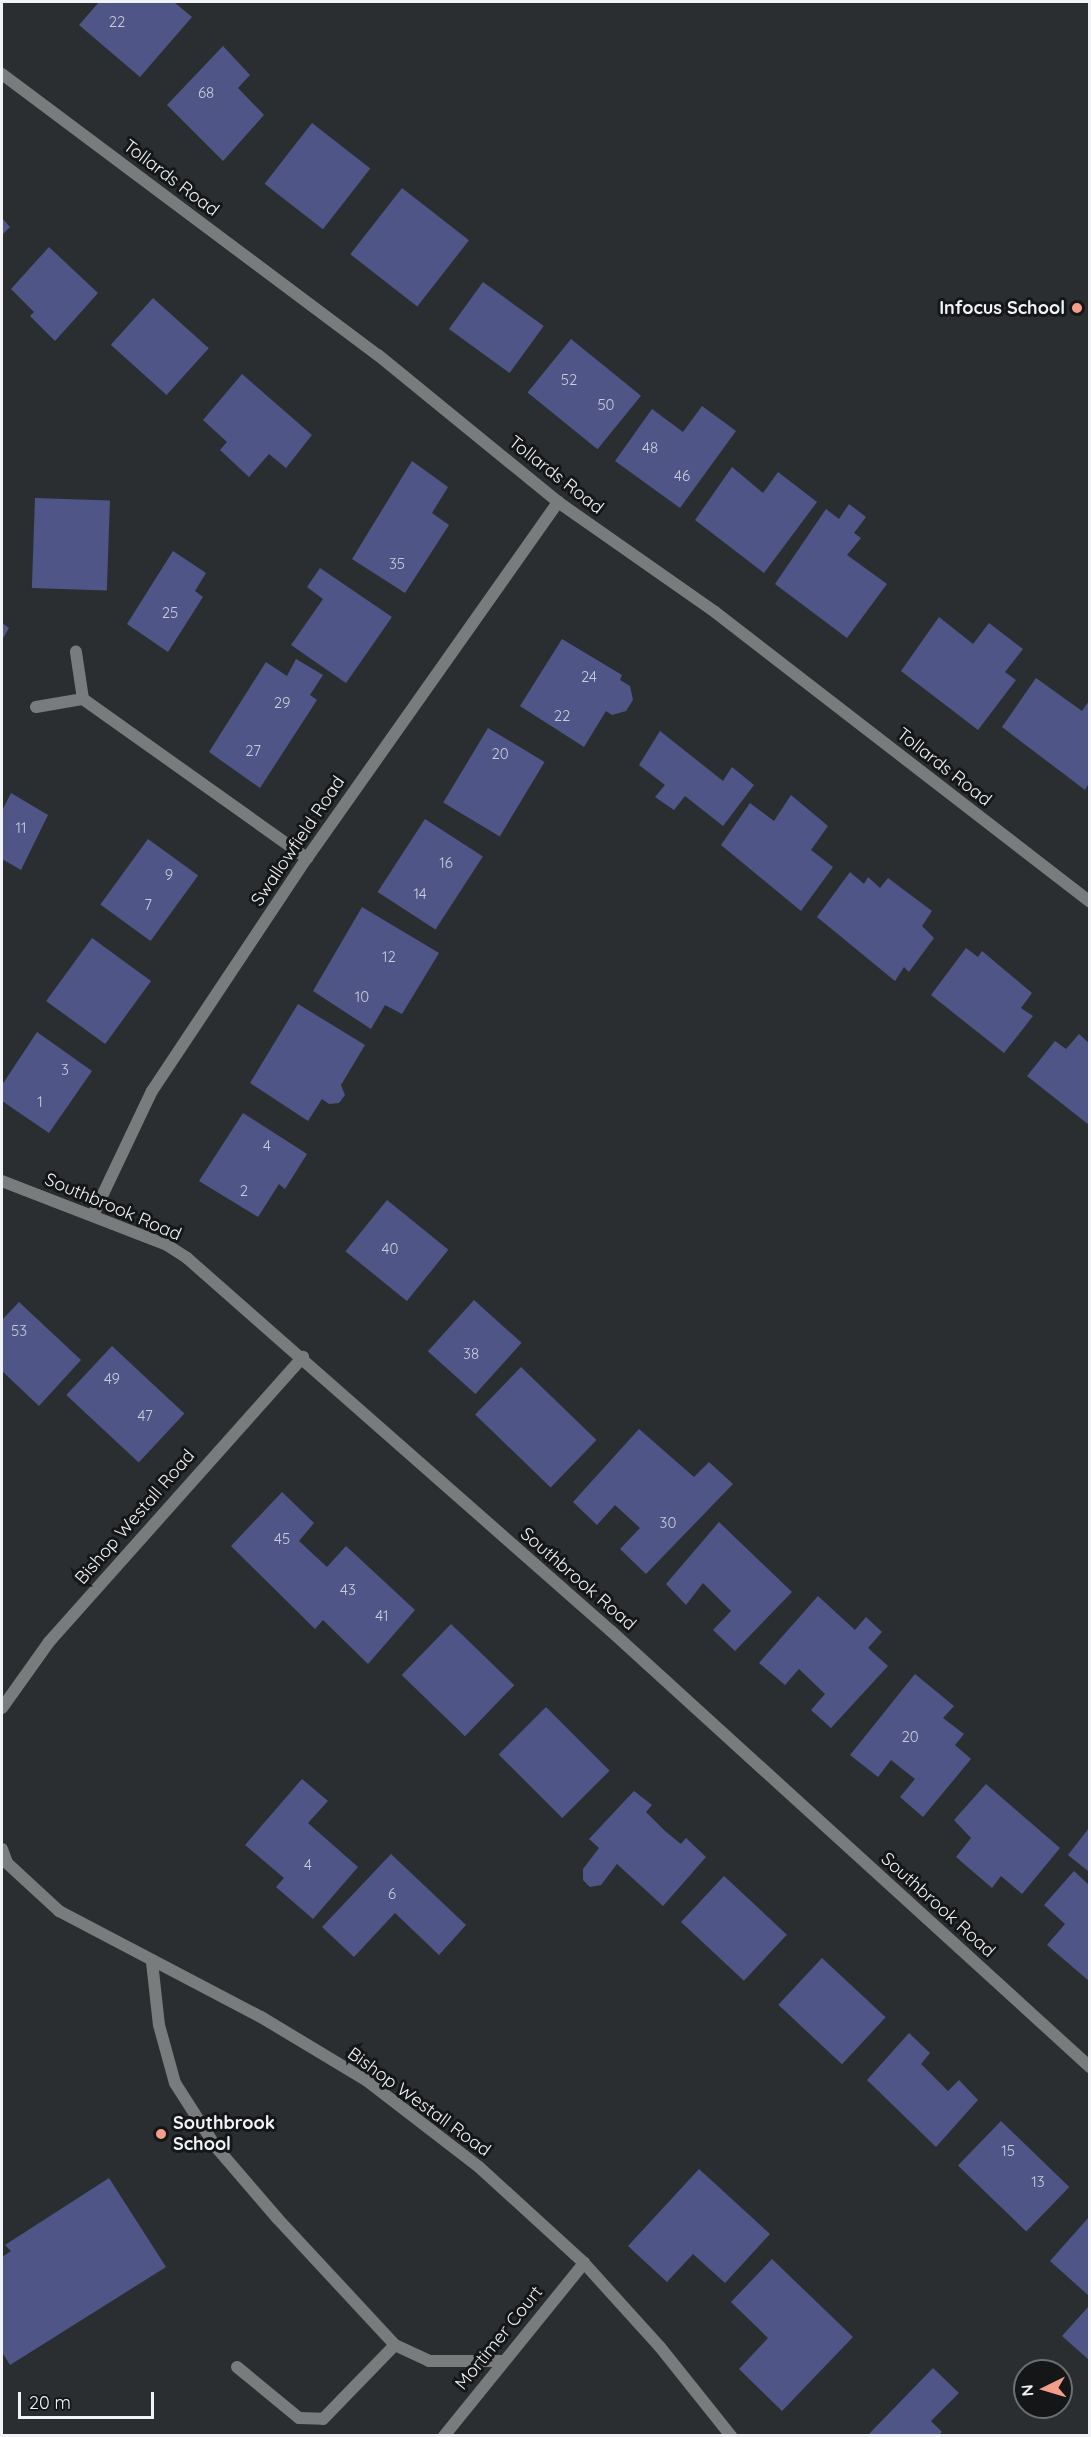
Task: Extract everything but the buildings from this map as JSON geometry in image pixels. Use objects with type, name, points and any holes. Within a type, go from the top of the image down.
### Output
[{"type":"street","name":"Tollards Road","points":[[2,74],[378,355],[558,502],[715,612],[1089,902]]},
{"type":"street","name":"Swallowfield Road","points":[[93,1215],[152,1091],[307,858],[558,502]]},
{"type":"street","points":[[76,652],[83,699]]},
{"type":"street","points":[[36,707],[83,699],[307,858]]},
{"type":"street","name":"Southbrook Road","points":[[2,1181],[167,1245],[187,1258],[303,1356],[1089,2067]]},
{"type":"street","name":"Bishop Westall Road","points":[[2,1708],[49,1642],[303,1356]]},
{"type":"street","name":"Bishop Westall Road","points":[[2,1849],[7,1863],[59,1911],[152,1962],[261,2017],[366,2080],[479,2167],[584,2263],[660,2347],[731,2436]]},
{"type":"street","points":[[152,1962],[159,2025],[175,2083],[216,2147],[270,2209],[395,2345],[429,2361],[503,2361]]},
{"type":"street","name":"Mortimer Court","points":[[444,2436],[584,2263]]},
{"type":"street","points":[[237,2367],[299,2418],[323,2419],[395,2345]]},
{"type":"place","name":"Infocus School","points":[[1077,308]]},
{"type":"place","name":"Southbrook School","points":[[161,2134]]}]
